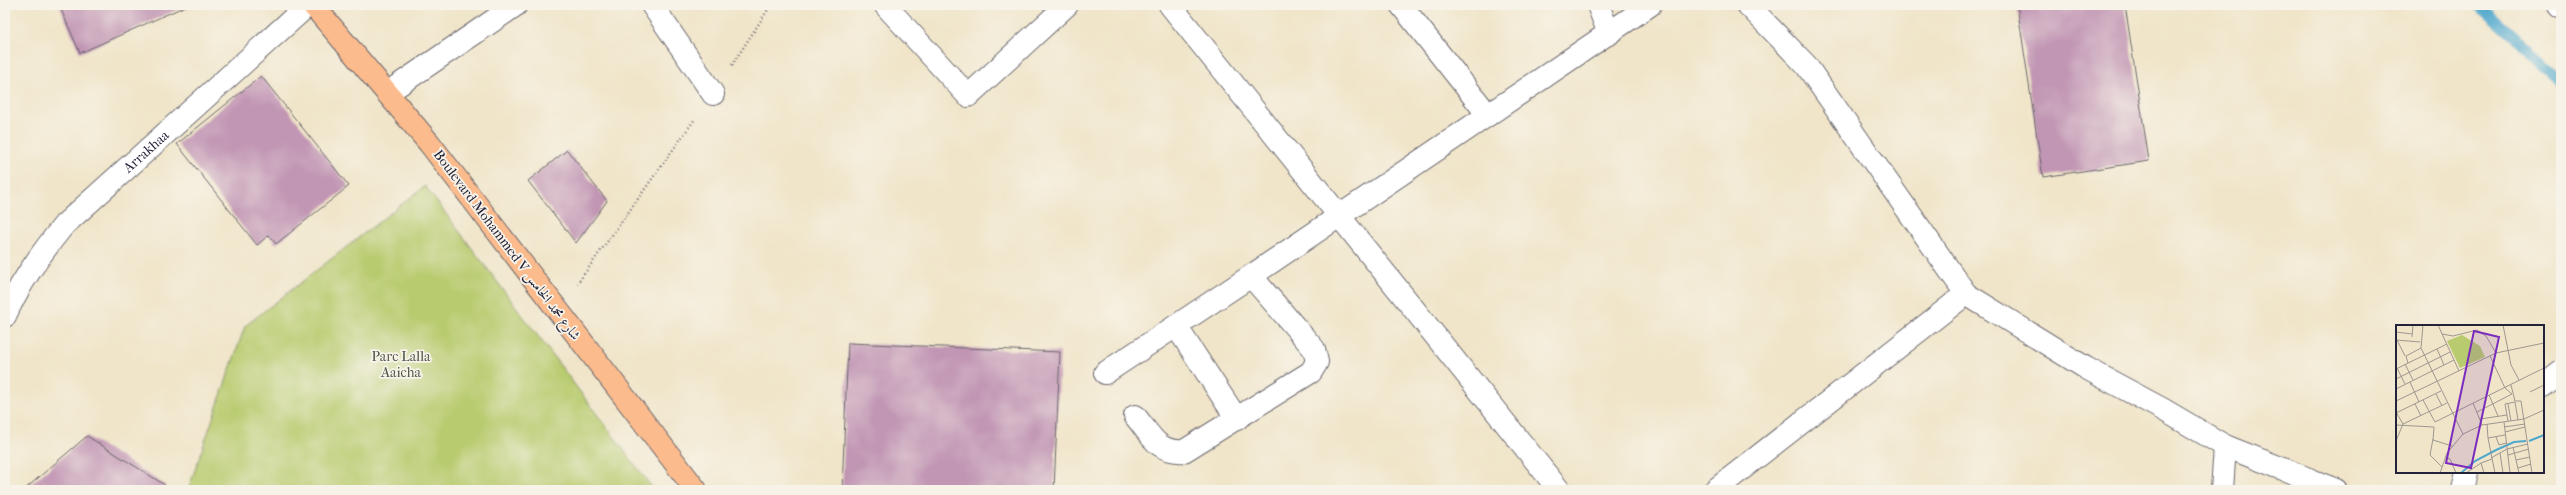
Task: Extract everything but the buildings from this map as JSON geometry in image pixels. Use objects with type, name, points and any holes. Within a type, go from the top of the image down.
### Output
[{"type":"main road","name":"Boulevard Mohammed V شارع محمد الخامس","points":[[313,5],[430,144],[557,312],[696,490]]},
{"type":"street","name":"Arrakhaa","points":[[5,316],[14,296],[40,254],[64,224],[308,5]]},
{"type":"street","points":[[387,93],[516,5]]},
{"type":"street","points":[[652,5],[713,94]]},
{"type":"street","points":[[885,5],[968,96],[1067,5]]},
{"type":"street","points":[[1170,5],[1559,490]]},
{"type":"street","points":[[1401,5],[1488,115]]},
{"type":"street","points":[[1598,5],[1610,34]]},
{"type":"street","points":[[1105,373],[1610,34],[1650,5]]},
{"type":"street","points":[[1748,5],[1806,65],[1966,294],[2086,368],[2164,410],[2225,446],[2336,490]]},
{"type":"street","points":[[1135,416],[1162,449],[1172,452],[1184,450],[1237,419],[1311,372],[1317,362],[1314,349],[1251,276]]},
{"type":"street","points":[[1715,490],[1966,294]]},
{"type":"street","points":[[1176,326],[1237,419]]},
{"type":"street","points":[[2544,385],[2561,372]]},
{"type":"street","points":[[2222,490],[2225,446]]},
{"type":"street","points":[[2463,490],[2467,473]]},
{"type":"path","points":[[557,312],[648,184]]},
{"type":"green space","name":"Parc Lalla Aaicha","points":[[425,186],[654,490],[188,490],[245,326]]},
{"type":"waterway","points":[[2478,5],[2561,78]]}]
